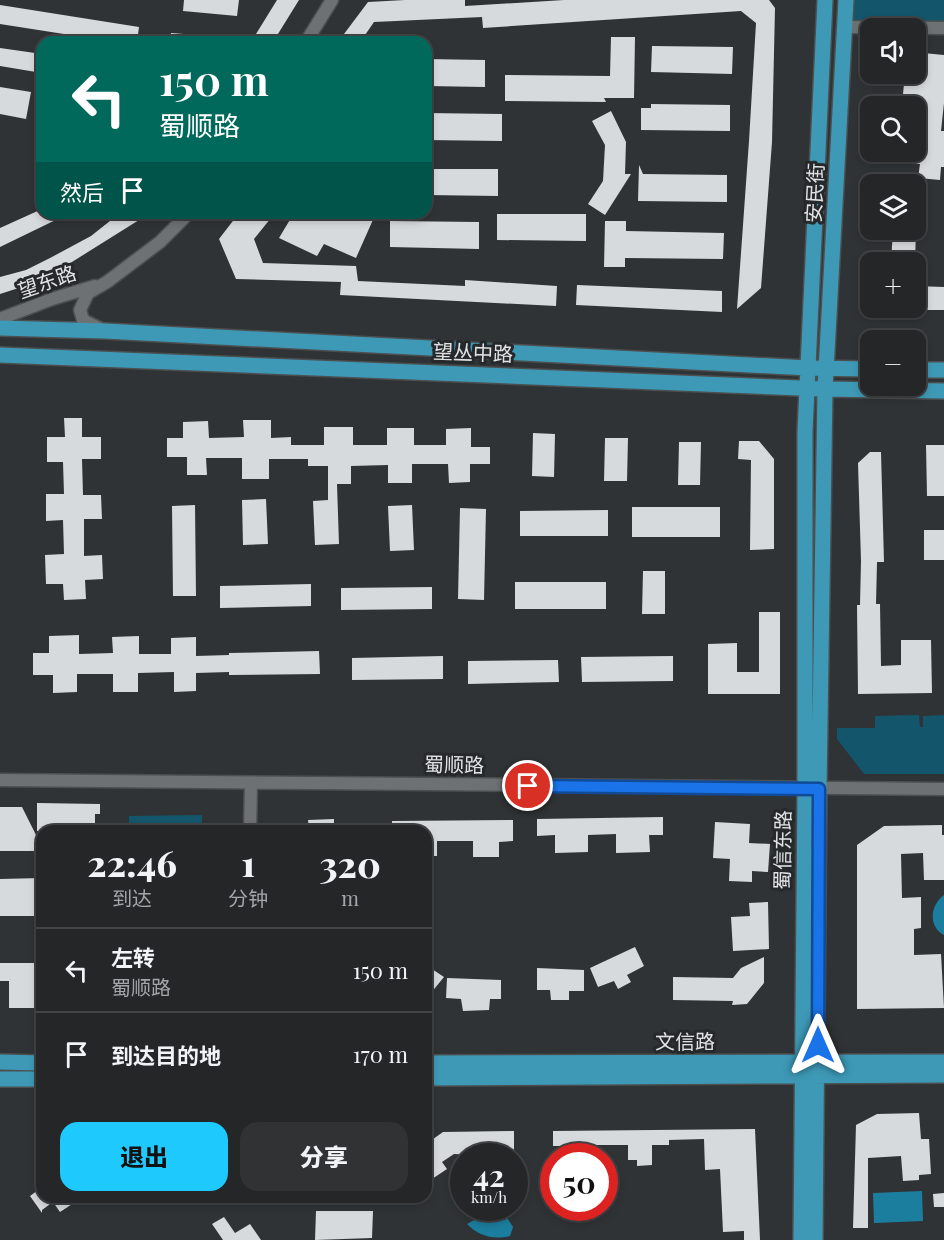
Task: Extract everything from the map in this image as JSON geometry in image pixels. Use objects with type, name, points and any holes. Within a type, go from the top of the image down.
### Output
[{"type":"main road","name":"安民街","points":[[807,388],[825,0]]},
{"type":"main road","name":"安民街","points":[[825,389],[846,0]]},
{"type":"main road","name":"望丛中路","points":[[0,328],[105,331],[808,369],[860,369]]},
{"type":"main road","name":"望丛中路","points":[[0,355],[825,389],[944,390]]},
{"type":"main road","points":[[926,370],[944,370]]},
{"type":"main road","name":"蜀信东路","points":[[807,388],[805,432],[812,789]]},
{"type":"main road","name":"蜀信东路","points":[[815,1240],[810,1069],[812,789],[825,389]]},
{"type":"main road","points":[[0,1062],[36,1063]]},
{"type":"main road","name":"文信路","points":[[432,1063],[810,1069],[944,1062]]},
{"type":"main road","name":"蜀信东路","points":[[801,1240],[810,1069]]},
{"type":"main road","points":[[432,1078],[810,1069],[944,1075]]},
{"type":"main road","points":[[0,1079],[36,1079]]},
{"type":"street","points":[[310,36],[332,0]]},
{"type":"street","points":[[845,27],[944,28]]},
{"type":"street","name":"望东路","points":[[105,331],[83,320],[80,310],[88,293],[107,282],[160,242],[183,219]]},
{"type":"street","name":"望东路","points":[[0,319],[52,299],[107,282]]},
{"type":"street","name":"蜀顺路","points":[[0,780],[944,789]]},
{"type":"street","points":[[250,825],[251,783]]},
{"type":"shaded area","points":[[853,0],[944,0],[944,25],[926,25],[926,18],[860,18],[860,24],[852,24]]},
{"type":"shaded area","points":[[919,715],[920,727],[923,727],[923,716],[944,715],[944,774],[864,774],[837,739],[837,728],[875,728],[875,716]]},
{"type":"shaded area","points":[[202,815],[202,825],[129,825],[129,816]]},
{"type":"shaded area","points":[[944,895],[944,935],[935,927],[933,916],[936,904]]},
{"type":"shaded area","points":[[922,1191],[923,1221],[874,1223],[873,1193]]},
{"type":"shaded area","points":[[473,1221],[509,1221],[513,1227],[510,1236],[498,1238],[476,1232],[467,1224]]},
{"type":"building","points":[[184,0],[239,0],[237,16],[183,11]]},
{"type":"building","points":[[277,0],[299,0],[277,36],[255,36]]},
{"type":"building","points":[[465,0],[465,6],[564,0],[769,0],[775,8],[772,142],[761,288],[737,309],[756,23],[741,11],[483,28],[482,17],[374,22],[364,36],[342,36],[368,2]]},
{"type":"building","points":[[0,5],[139,27],[138,36],[77,36],[0,24]]},
{"type":"building","points":[[171,33],[197,35],[197,36],[171,36]]},
{"type":"building","points":[[611,37],[635,37],[634,98],[604,98],[606,102],[505,101],[505,75],[610,76]]},
{"type":"building","points":[[652,46],[733,47],[732,74],[651,72]]},
{"type":"building","points":[[0,48],[36,53],[36,72],[0,66]]},
{"type":"building","points":[[926,53],[944,55],[944,103],[941,131],[944,131],[944,167],[941,167],[940,180],[926,179],[926,174],[919,174],[920,164],[897,162],[926,162],[926,96],[903,96],[904,84],[926,84]]},
{"type":"building","points":[[432,59],[485,60],[485,87],[432,86]]},
{"type":"building","points":[[0,87],[31,92],[26,119],[0,114]]},
{"type":"building","points":[[651,104],[730,105],[730,131],[641,130],[641,108],[651,108]]},
{"type":"building","points":[[611,111],[626,142],[625,174],[631,174],[605,215],[588,204],[603,181],[605,145],[592,121]]},
{"type":"building","points":[[432,113],[502,114],[502,141],[432,140]]},
{"type":"building","points":[[639,165],[643,174],[727,175],[727,202],[638,201]]},
{"type":"building","points":[[432,169],[498,169],[498,196],[432,195]]},
{"type":"building","points":[[36,212],[36,219],[58,219],[0,247],[0,228]]},
{"type":"building","points":[[497,214],[586,214],[586,241],[497,240]]},
{"type":"building","points":[[112,219],[139,220],[56,272],[31,284],[0,294],[0,277],[26,270],[91,236]]},
{"type":"building","points":[[234,219],[270,219],[254,239],[263,263],[356,266],[358,281],[465,286],[465,280],[557,286],[556,306],[340,295],[341,282],[236,279],[219,239]]},
{"type":"building","points":[[290,219],[373,219],[356,258],[324,244],[317,256],[279,238]]},
{"type":"building","points":[[390,221],[479,222],[479,249],[390,247]]},
{"type":"building","points":[[605,221],[626,221],[626,231],[724,233],[723,259],[625,258],[625,267],[604,267]]},
{"type":"building","points":[[892,240],[916,240],[915,252],[892,252]]},
{"type":"building","points":[[577,285],[722,291],[722,312],[576,305]]},
{"type":"building","points":[[926,286],[944,287],[944,310],[926,310]]},
{"type":"building","points":[[64,418],[82,418],[82,437],[101,437],[101,459],[82,459],[83,495],[101,495],[102,519],[84,519],[84,556],[102,555],[103,579],[85,580],[86,599],[64,600],[63,584],[46,584],[45,555],[64,554],[63,520],[46,521],[46,494],[64,494],[63,462],[47,462],[47,437],[65,437]]},
{"type":"building","points":[[243,420],[271,420],[271,438],[291,437],[291,445],[324,445],[324,427],[353,427],[353,445],[387,445],[387,428],[414,428],[414,445],[446,445],[446,429],[471,428],[471,447],[490,447],[490,464],[470,464],[470,482],[449,483],[448,464],[412,464],[412,483],[388,483],[388,465],[351,466],[351,484],[337,484],[339,544],[315,545],[313,501],[328,500],[328,466],[308,466],[308,459],[269,459],[269,479],[242,479],[242,458],[206,458],[207,475],[187,475],[187,457],[167,457],[167,438],[183,438],[183,422],[208,421],[209,438],[244,437]]},
{"type":"building","points":[[533,433],[555,434],[554,477],[532,476]]},
{"type":"building","points":[[605,438],[628,438],[627,481],[604,481]]},
{"type":"building","points":[[739,441],[759,441],[774,459],[774,549],[750,550],[751,460],[738,459]]},
{"type":"building","points":[[679,442],[701,442],[700,485],[678,485]]},
{"type":"building","points":[[926,445],[944,445],[944,496],[927,496]]},
{"type":"building","points":[[870,452],[881,452],[884,562],[877,562],[876,604],[880,604],[881,666],[901,665],[901,640],[931,640],[932,693],[858,694],[857,605],[860,605],[861,561],[858,463]]},
{"type":"building","points":[[266,499],[268,544],[243,545],[242,500]]},
{"type":"building","points":[[195,505],[196,596],[173,596],[172,506]]},
{"type":"building","points":[[412,505],[414,550],[390,551],[388,506]]},
{"type":"building","points":[[632,507],[720,507],[720,537],[632,537]]},
{"type":"building","points":[[460,508],[486,509],[484,600],[458,599]]},
{"type":"building","points":[[608,510],[608,536],[520,536],[520,511]]},
{"type":"building","points":[[924,530],[944,530],[944,560],[924,560]]},
{"type":"building","points":[[643,571],[665,571],[665,614],[642,614]]},
{"type":"building","points":[[515,582],[606,582],[606,609],[515,609]]},
{"type":"building","points":[[311,584],[311,606],[220,608],[220,586]]},
{"type":"building","points":[[432,587],[432,609],[341,610],[341,588]]},
{"type":"building","points":[[759,612],[780,612],[780,694],[708,694],[708,644],[737,643],[737,672],[759,672]]},
{"type":"building","points":[[79,635],[79,654],[113,653],[112,637],[139,636],[139,654],[171,654],[171,638],[196,637],[196,656],[319,651],[320,674],[196,673],[196,691],[174,692],[174,672],[138,673],[138,692],[113,692],[113,674],[77,674],[77,692],[53,693],[53,675],[33,675],[33,653],[49,653],[49,636]]},
{"type":"building","points":[[443,656],[443,679],[352,680],[352,658]]},
{"type":"building","points":[[673,656],[673,681],[582,682],[581,657]]},
{"type":"building","points":[[558,660],[559,682],[468,684],[468,661]]},
{"type":"building","points":[[37,803],[100,804],[100,814],[95,814],[95,825],[37,825]]},
{"type":"building","points":[[0,807],[22,807],[36,835],[36,851],[0,851]]},
{"type":"building","points":[[663,817],[663,835],[649,835],[650,852],[616,853],[616,834],[588,835],[588,852],[555,853],[555,835],[537,836],[537,819]]},
{"type":"building","points":[[334,819],[334,825],[308,825],[308,820]]},
{"type":"building","points":[[513,820],[513,841],[499,842],[499,857],[473,857],[473,841],[437,841],[437,856],[432,856],[432,825],[392,825],[392,821]]},
{"type":"building","points":[[715,822],[750,824],[749,843],[770,844],[768,872],[752,871],[752,882],[729,881],[730,859],[713,858]]},
{"type":"building","points":[[942,825],[944,880],[924,880],[923,853],[901,854],[902,898],[921,897],[921,928],[914,929],[914,955],[941,954],[944,1008],[857,1009],[857,845],[884,826]]},
{"type":"building","points":[[36,878],[36,916],[0,916],[0,879]]},
{"type":"building","points":[[768,902],[769,949],[733,951],[731,917],[750,916],[749,903]]},
{"type":"building","points":[[635,947],[644,966],[627,975],[631,982],[618,989],[614,981],[598,987],[590,968]]},
{"type":"building","points":[[764,957],[764,983],[747,1004],[732,1005],[733,1001],[673,1000],[673,977],[733,978],[741,968]]},
{"type":"building","points":[[0,963],[36,963],[36,1008],[9,1008],[9,981],[0,981]]},
{"type":"building","points":[[537,968],[584,970],[584,991],[569,991],[569,1000],[551,1000],[550,990],[537,990]]},
{"type":"building","points":[[432,969],[444,977],[432,992]]},
{"type":"building","points":[[447,978],[501,980],[501,999],[490,999],[489,1010],[463,1011],[461,999],[446,998]]},
{"type":"building","points":[[919,1113],[921,1139],[929,1139],[931,1174],[919,1175],[919,1180],[903,1181],[901,1156],[868,1158],[868,1228],[853,1228],[856,1125],[877,1114]]},
{"type":"building","points":[[755,1129],[760,1240],[744,1240],[744,1231],[723,1232],[720,1169],[705,1170],[704,1139],[669,1140],[669,1145],[652,1145],[652,1165],[637,1166],[637,1160],[628,1160],[628,1145],[553,1143],[553,1131]]},
{"type":"building","points":[[514,1131],[514,1143],[450,1143],[450,1157],[442,1162],[447,1169],[432,1179],[432,1140],[443,1132]]},
{"type":"building","points":[[36,1192],[36,1203],[52,1203],[42,1210],[42,1213],[30,1196]]},
{"type":"building","points":[[944,1193],[944,1207],[934,1207],[933,1194]]},
{"type":"building","points":[[54,1203],[74,1203],[60,1212]]},
{"type":"building","points":[[316,1211],[373,1211],[372,1238],[315,1240]]},
{"type":"building","points":[[224,1217],[235,1233],[250,1224],[261,1240],[223,1240],[212,1224]]},
{"type":"route","points":[[528,786],[819,789],[818,1045]]}]
